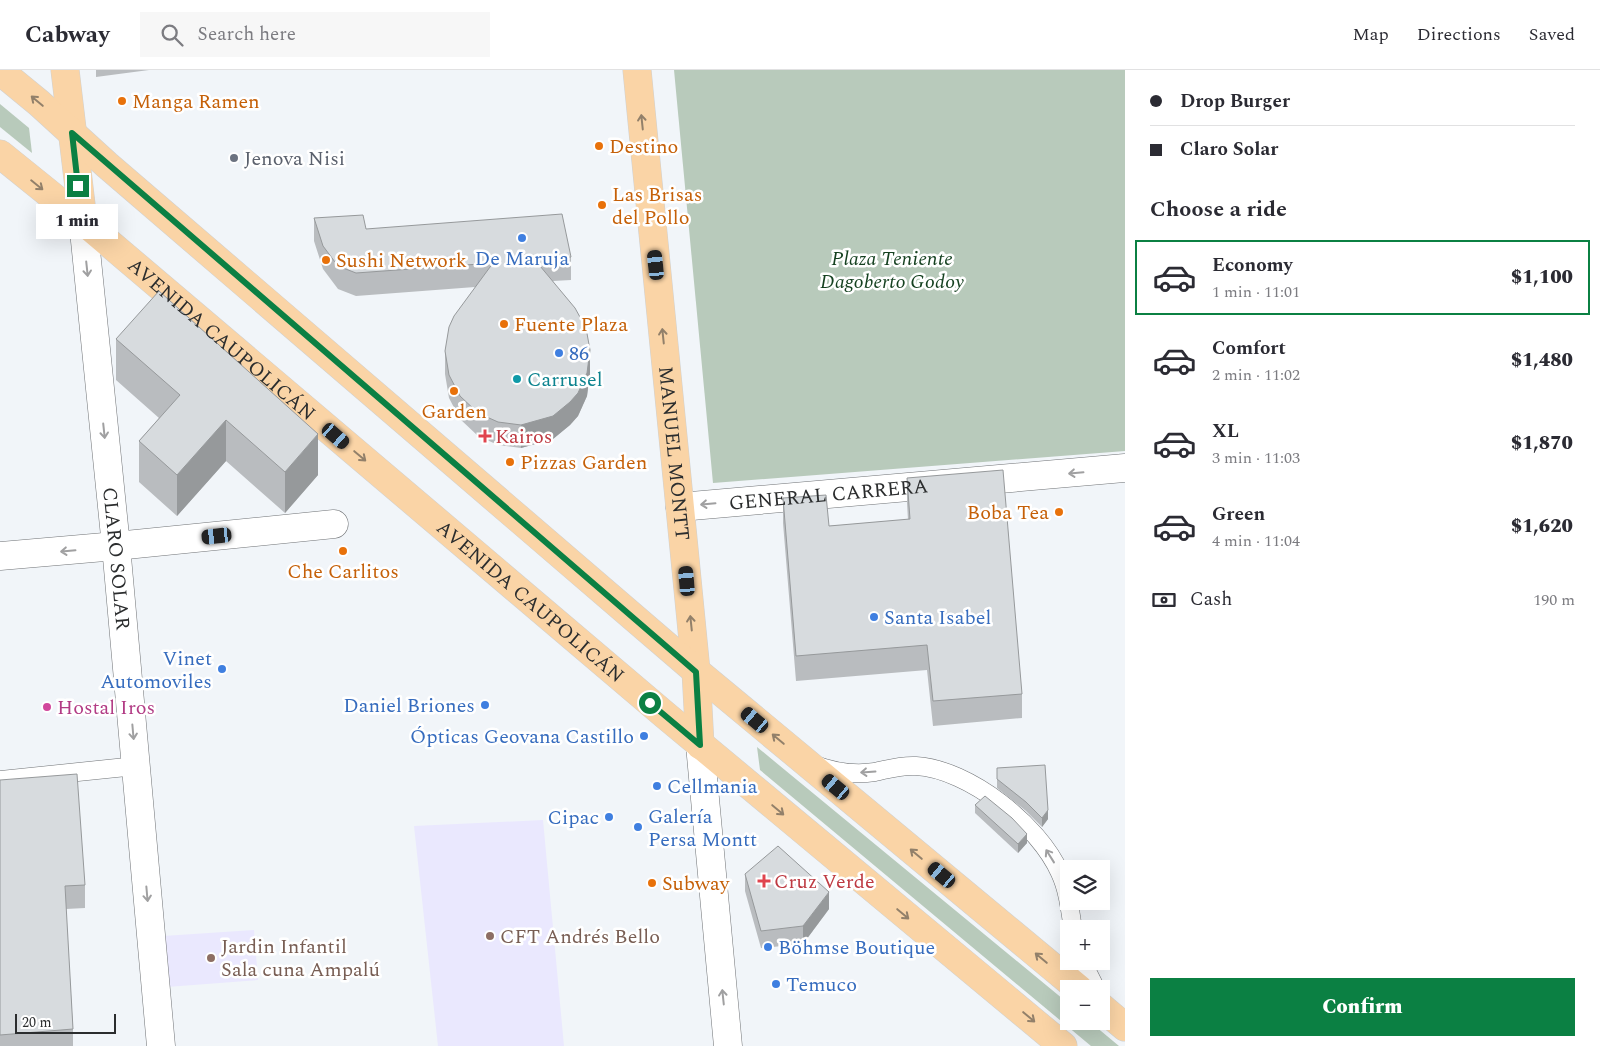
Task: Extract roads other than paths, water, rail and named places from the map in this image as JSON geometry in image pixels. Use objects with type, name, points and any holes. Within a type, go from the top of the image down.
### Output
[{"type":"main road","name":"CLARO SOLAR","points":[[65,70],[83,221]]},
{"type":"main road","name":"MANUEL MONTT","points":[[637,70],[696,672],[700,745]]},
{"type":"main road","points":[[0,71],[40,103],[72,133],[696,672],[1068,980]]},
{"type":"main road","name":"AVENIDA CAUPOLICÁN","points":[[0,154],[83,221],[700,745],[1063,1046]]},
{"type":"street","name":"CLARO SOLAR","points":[[83,221],[116,546],[161,1046]]},
{"type":"street","name":"GENERAL CARRERA","points":[[680,507],[1125,468]]},
{"type":"street","points":[[0,556],[334,524]]},
{"type":"street","name":"MANUEL MONTT","points":[[700,745],[728,1046]]},
{"type":"lane","points":[[805,762],[827,770],[850,773],[916,766],[945,772],[970,782],[1020,820],[1050,854],[1061,874],[1071,920]]},
{"type":"lane","points":[[0,780],[136,766]]},
{"type":"place","name":"Manga Ramen","points":[[122,101]]},
{"type":"place","name":"Destino","points":[[599,146]]},
{"type":"place","name":"Jenova Nisi","points":[[234,158]]},
{"type":"place","name":"Las Brisas del Pollo","points":[[602,205]]},
{"type":"place","name":"De Maruja","points":[[522,238]]},
{"type":"place","name":"Sushi Network","points":[[326,260]]},
{"type":"place","name":"Fuente Plaza","points":[[504,324]]},
{"type":"place","name":"86","points":[[559,353]]},
{"type":"place","name":"Carrusel","points":[[517,379]]},
{"type":"place","name":"Garden","points":[[454,391]]},
{"type":"place","name":"Kairos","points":[[485,436]]},
{"type":"place","name":"Pizzas Garden","points":[[510,462]]},
{"type":"place","name":"Boba Tea","points":[[1059,512]]},
{"type":"place","name":"Che Carlitos","points":[[343,551]]},
{"type":"place","name":"Santa Isabel","points":[[874,617]]},
{"type":"place","name":"Vinet Automoviles","points":[[222,669]]},
{"type":"place","name":"Daniel Briones","points":[[485,705]]},
{"type":"place","name":"Hostal Iros","points":[[47,707]]},
{"type":"place","name":"Ópticas Geovana Castillo","points":[[644,736]]},
{"type":"place","name":"Cellmania","points":[[657,786]]},
{"type":"place","name":"Cipac","points":[[609,817]]},
{"type":"place","name":"Galería Persa Montt","points":[[638,827]]},
{"type":"place","name":"Cruz Verde","points":[[764,881]]},
{"type":"place","name":"Subway","points":[[652,883]]},
{"type":"place","name":"CFT Andrés Bello","points":[[490,936]]},
{"type":"place","name":"Böhmse Boutique","points":[[768,947]]},
{"type":"place","name":"Jardin Infantil Sala cuna Ampalú","points":[[211,958]]},
{"type":"place","name":"Temuco","points":[[776,984]]},
{"type":"park label","name":"Plaza Teniente Dagoberto Godoy","points":[[892,270]]}]
